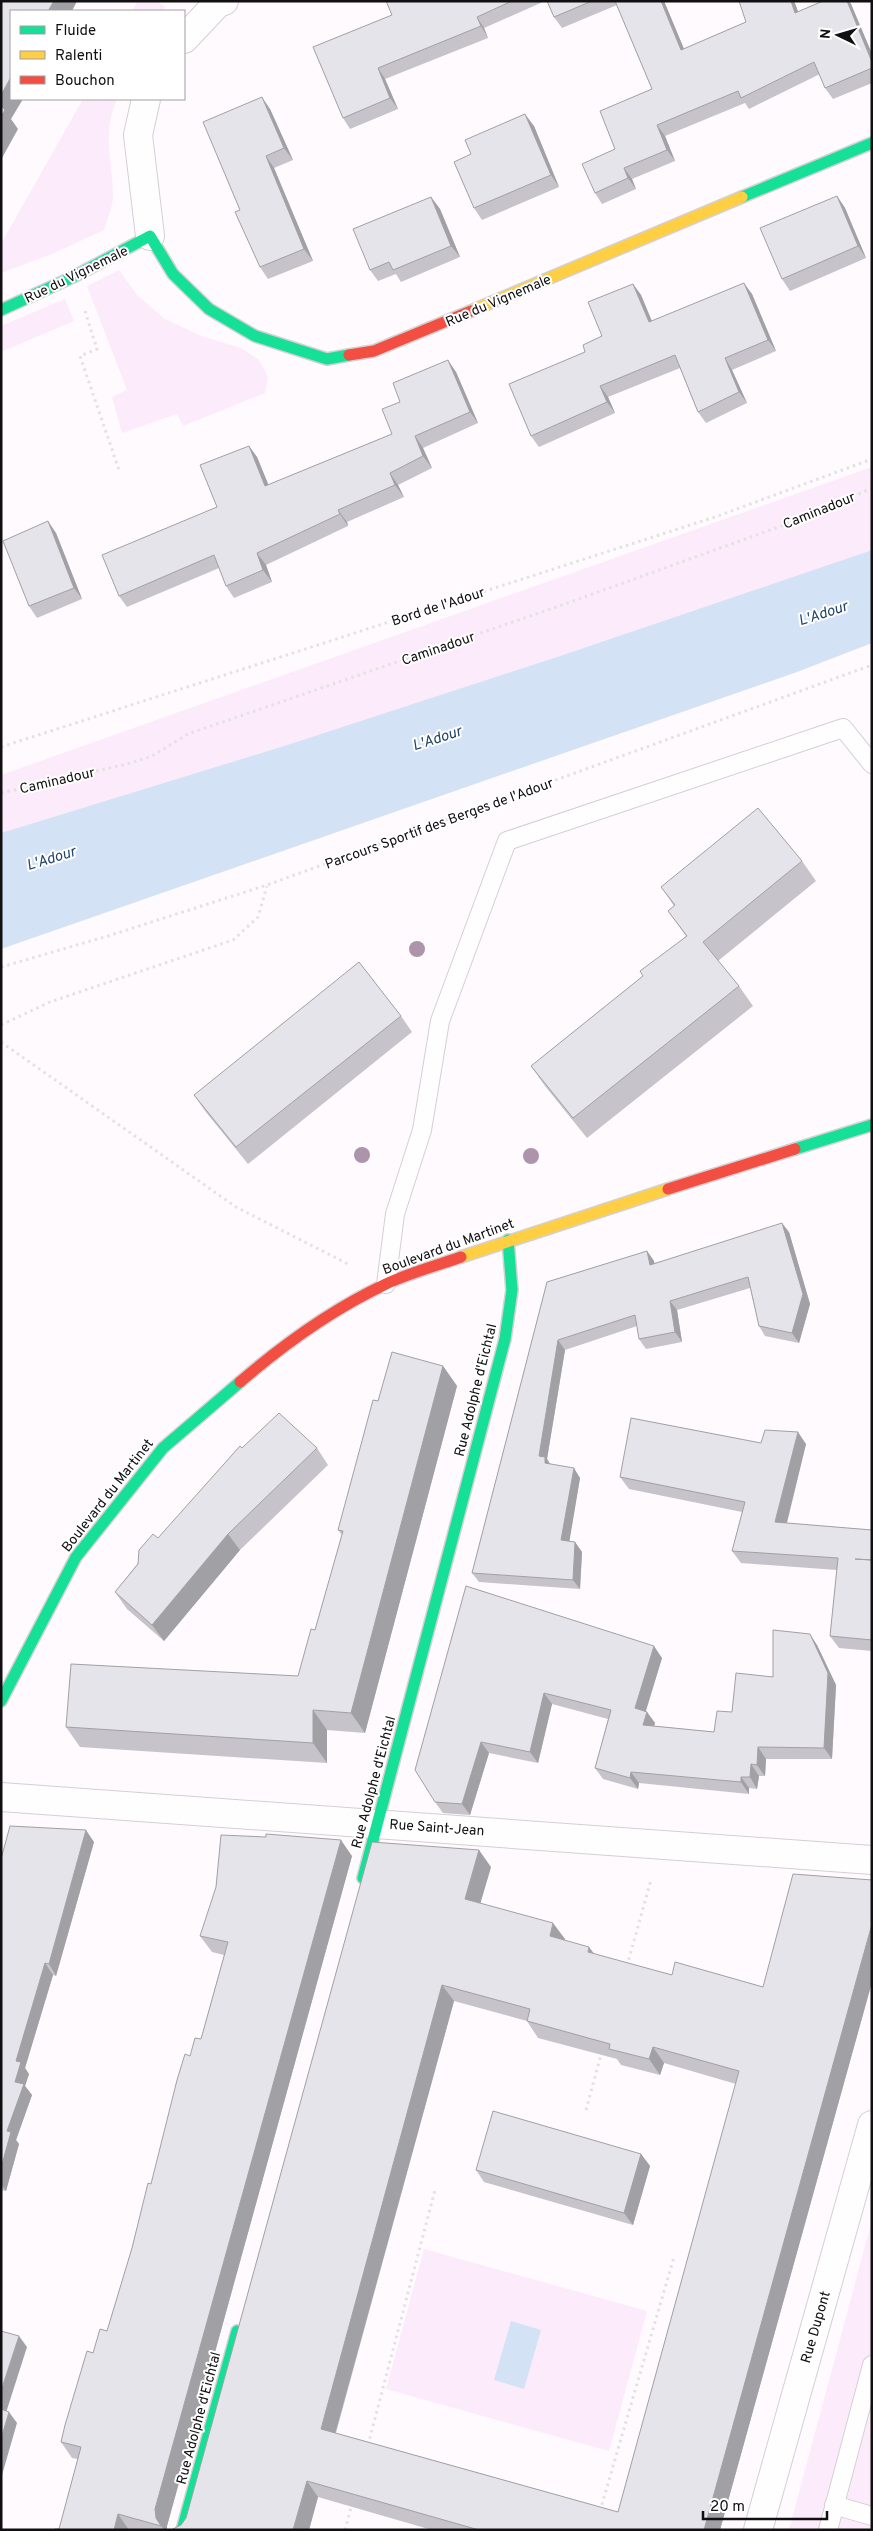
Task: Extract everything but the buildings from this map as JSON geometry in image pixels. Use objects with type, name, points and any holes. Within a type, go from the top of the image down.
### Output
[{"type":"street","points":[[185,39],[219,2]]},
{"type":"street","name":"Rue du Vignemale","points":[[146,100],[138,135],[150,236],[173,274],[209,309],[255,336],[327,359],[374,352],[872,143]]},
{"type":"street","name":"Rue du Vignemale","points":[[1,310],[73,277],[150,236]]},
{"type":"street","name":"Boulevard du Martinet","points":[[1,1701],[76,1557],[163,1448],[269,1357],[322,1320],[386,1284],[508,1240],[872,1125]]},
{"type":"street","name":"Rue Adolphe d'Eichtal","points":[[360,1887],[505,1339],[512,1290],[508,1240]]},
{"type":"street","name":"Rue Saint-Jean","points":[[1,1797],[378,1822],[872,1860]]},
{"type":"street","name":"Rue Dupont","points":[[758,2530],[872,2125]]},
{"type":"street","name":"Rue Adolphe d'Eichtal","points":[[182,2530],[241,2319]]},
{"type":"lane","points":[[386,1284],[395,1214],[422,1130],[440,1021],[507,841],[843,728],[872,764]]},
{"type":"lane","points":[[828,2530],[872,2365]]},
{"type":"lane","points":[[834,2505],[872,2516]]},
{"type":"path","points":[[73,277],[97,349],[80,356],[119,470]]},
{"type":"path","name":"Bord de l'Adour","points":[[1,747],[715,517],[872,459]]},
{"type":"path","name":"Caminadour","points":[[1,793],[152,756],[188,734],[589,595],[809,516],[872,488]]},
{"type":"path","name":"Parcours Sportif des Berges de l'Adour","points":[[1,967],[108,936],[267,885],[872,665]]},
{"type":"path","points":[[1,1025],[50,1002],[233,940],[258,917],[267,885]]},
{"type":"path","points":[[1,1042],[236,1207],[386,1284]]},
{"type":"path","points":[[626,1967],[661,1844]]},
{"type":"path","points":[[586,2110],[605,2043]]},
{"type":"path","points":[[365,2454],[435,2190]]},
{"type":"path","points":[[597,2520],[674,2257]]},
{"type":"path","points":[[345,2530],[353,2501]]},
{"type":"shaded area","points":[[138,1],[156,1],[165,7],[164,10],[133,10]]},
{"type":"shaded area","points":[[82,100],[117,100],[112,112],[109,136],[113,200],[104,230],[54,253],[1,273],[1,244]]},
{"type":"shaded area","points":[[119,270],[137,295],[165,319],[201,336],[241,348],[259,360],[268,377],[265,393],[183,426],[177,414],[122,433],[112,397],[127,390],[87,286]]},
{"type":"shaded area","points":[[65,299],[74,321],[3,351],[1,354],[1,326]]},
{"type":"shaded area","points":[[872,467],[872,550],[563,655],[284,746],[1,833],[1,775]]},
{"type":"shaded area","points":[[872,2220],[872,2530],[789,2530]]},
{"type":"shaded area","points":[[424,2249],[647,2311],[609,2451],[386,2389]]},
{"type":"water","name":"L'Adour","points":[[872,550],[872,643],[797,672],[1,949],[1,833],[284,746],[563,655]]},
{"type":"water","points":[[511,2321],[541,2330],[524,2389],[494,2380]]},
{"type":"traffic: fast","points":[[742,197],[872,143]]},
{"type":"traffic: fast","points":[[1,310],[73,277],[150,236],[173,274],[209,309],[255,336],[327,359],[349,355]]},
{"type":"traffic: fast","points":[[795,1149],[872,1125]]},
{"type":"traffic: fast","points":[[363,1878],[505,1339],[512,1290],[508,1240]]},
{"type":"traffic: fast","points":[[1,1701],[76,1557],[163,1448],[240,1382]]},
{"type":"traffic: fast","points":[[182,2530],[237,2331]]},
{"type":"traffic: slow","points":[[471,311],[742,197]]},
{"type":"traffic: slow","points":[[461,1257],[668,1189]]},
{"type":"traffic: jam","points":[[349,355],[374,351],[471,311]]},
{"type":"traffic: jam","points":[[668,1189],[795,1149]]},
{"type":"traffic: jam","points":[[240,1382],[292,1341],[328,1316],[366,1294],[395,1280],[461,1257]]}]
